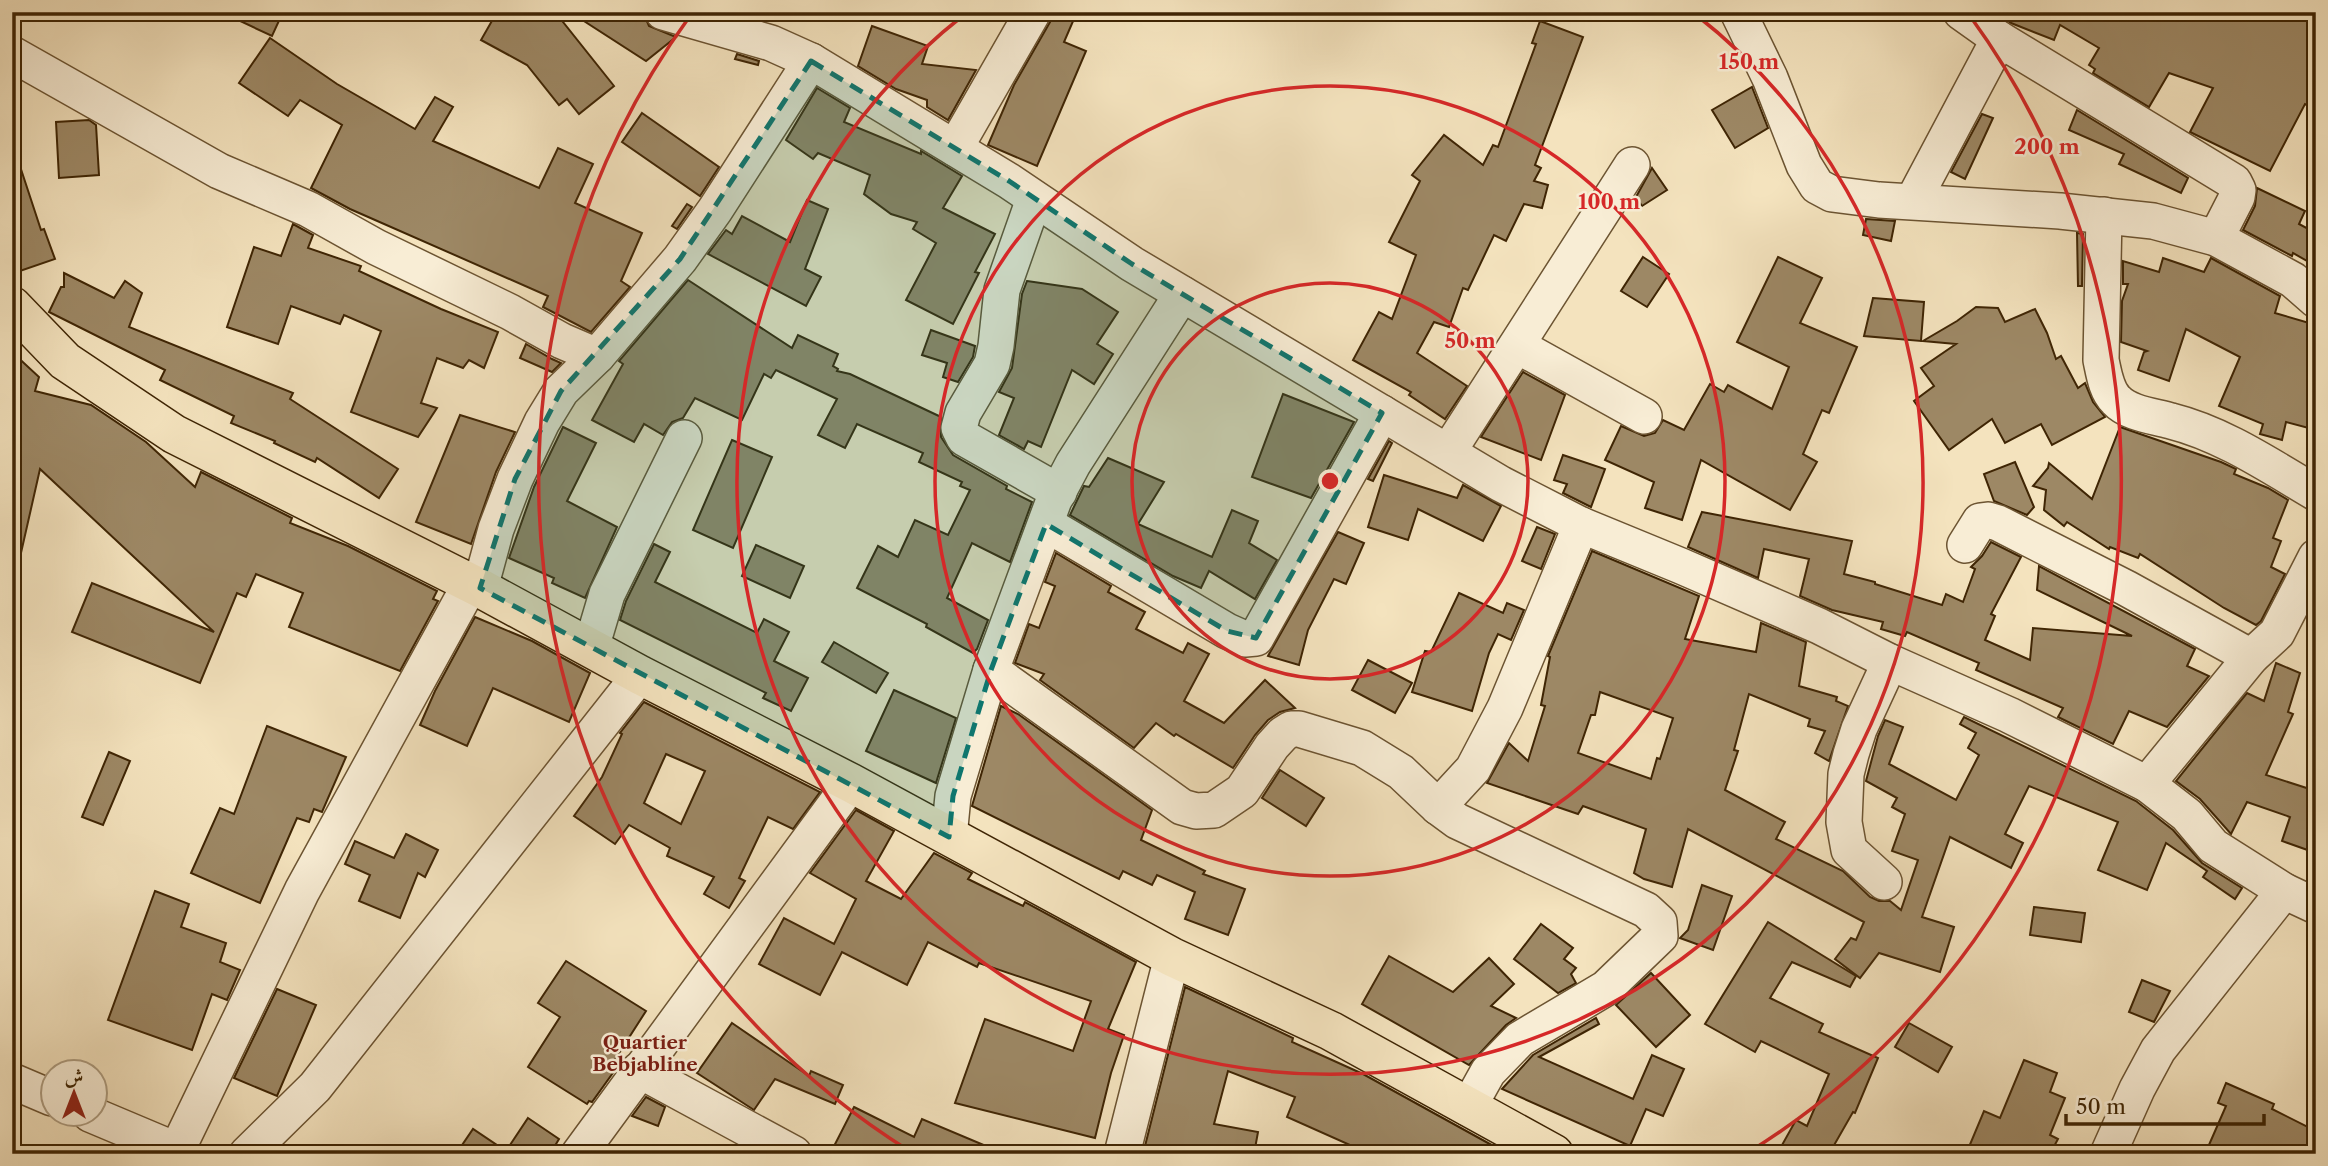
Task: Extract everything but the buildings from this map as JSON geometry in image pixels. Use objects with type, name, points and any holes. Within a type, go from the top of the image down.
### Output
[{"type":"main road","points":[[12,306],[65,361],[174,434],[476,585],[640,675],[851,783],[1172,957],[1331,1031],[1554,1154]]},
{"type":"street","points":[[663,12],[771,43],[811,61],[955,148],[1132,264],[1501,484],[1581,525],[1819,626],[1889,662],[2009,715],[2147,784],[2187,814],[2197,830],[2213,846],[2284,891],[2316,906]]},
{"type":"street","points":[[955,148],[1033,12]]},
{"type":"street","points":[[1738,12],[1770,78],[1804,165],[1817,186],[1832,194],[2152,221],[2216,238],[2293,280],[2316,300]]},
{"type":"street","points":[[1961,12],[1999,39],[2234,182],[2238,190],[2237,197],[2216,238]]},
{"type":"street","points":[[1913,201],[1999,39]]},
{"type":"street","points":[[12,54],[219,171],[308,209],[376,247],[597,356]]},
{"type":"street","points":[[108,1122],[181,1152],[302,891],[476,585],[515,479],[542,422],[561,391],[597,356],[687,249],[722,200],[811,61]]},
{"type":"street","points":[[1448,452],[1632,165]]},
{"type":"street","points":[[1034,199],[1002,290],[992,364],[963,413],[959,428],[964,438],[1059,492]]},
{"type":"street","points":[[2104,215],[2101,360],[2105,383],[2115,400],[2130,410],[2215,436],[2316,493]]},
{"type":"street","points":[[949,837],[953,796],[991,670],[1059,492],[1073,464],[1182,294]]},
{"type":"street","points":[[1518,346],[1644,416]]},
{"type":"street","points":[[1046,524],[1227,631],[1245,639],[1256,638],[1382,412]]},
{"type":"street","points":[[591,648],[607,594],[684,438]]},
{"type":"street","points":[[1965,545],[1980,521],[1998,523],[2126,588],[2251,657]]},
{"type":"street","points":[[1438,807],[1474,769],[1505,708],[1581,525]]},
{"type":"street","points":[[2147,784],[2251,657],[2277,633],[2316,557]]},
{"type":"street","points":[[1884,883],[1849,850],[1844,822],[1846,774],[1850,754],[1889,662]]},
{"type":"street","points":[[991,670],[1182,807],[1196,811],[1214,810],[1242,791],[1283,734],[1291,729],[1299,729],[1362,748],[1401,772],[1457,821],[1646,910],[1659,922],[1660,936],[1606,988],[1520,1039],[1502,1056],[1488,1072],[1468,1108]]},
{"type":"street","points":[[247,1154],[315,1087],[640,675]]},
{"type":"street","points":[[579,1154],[851,783]]},
{"type":"street","points":[[2108,1154],[2137,1088],[2158,1050],[2284,891]]},
{"type":"street","points":[[1122,1154],[1172,957]]},
{"type":"street","points":[[639,1070],[794,1154]]},
{"type":"street","points":[[12,1080],[38,1092]]},
{"type":"highlighted area","points":[[811,61],[1009,181],[1132,264],[1382,413],[1256,638],[1227,631],[1046,524],[991,670],[953,796],[949,837],[480,588],[515,479],[561,391],[680,259]]},
{"type":"district","name":"Quartier Bebjabline","points":[[645,1053]]}]
